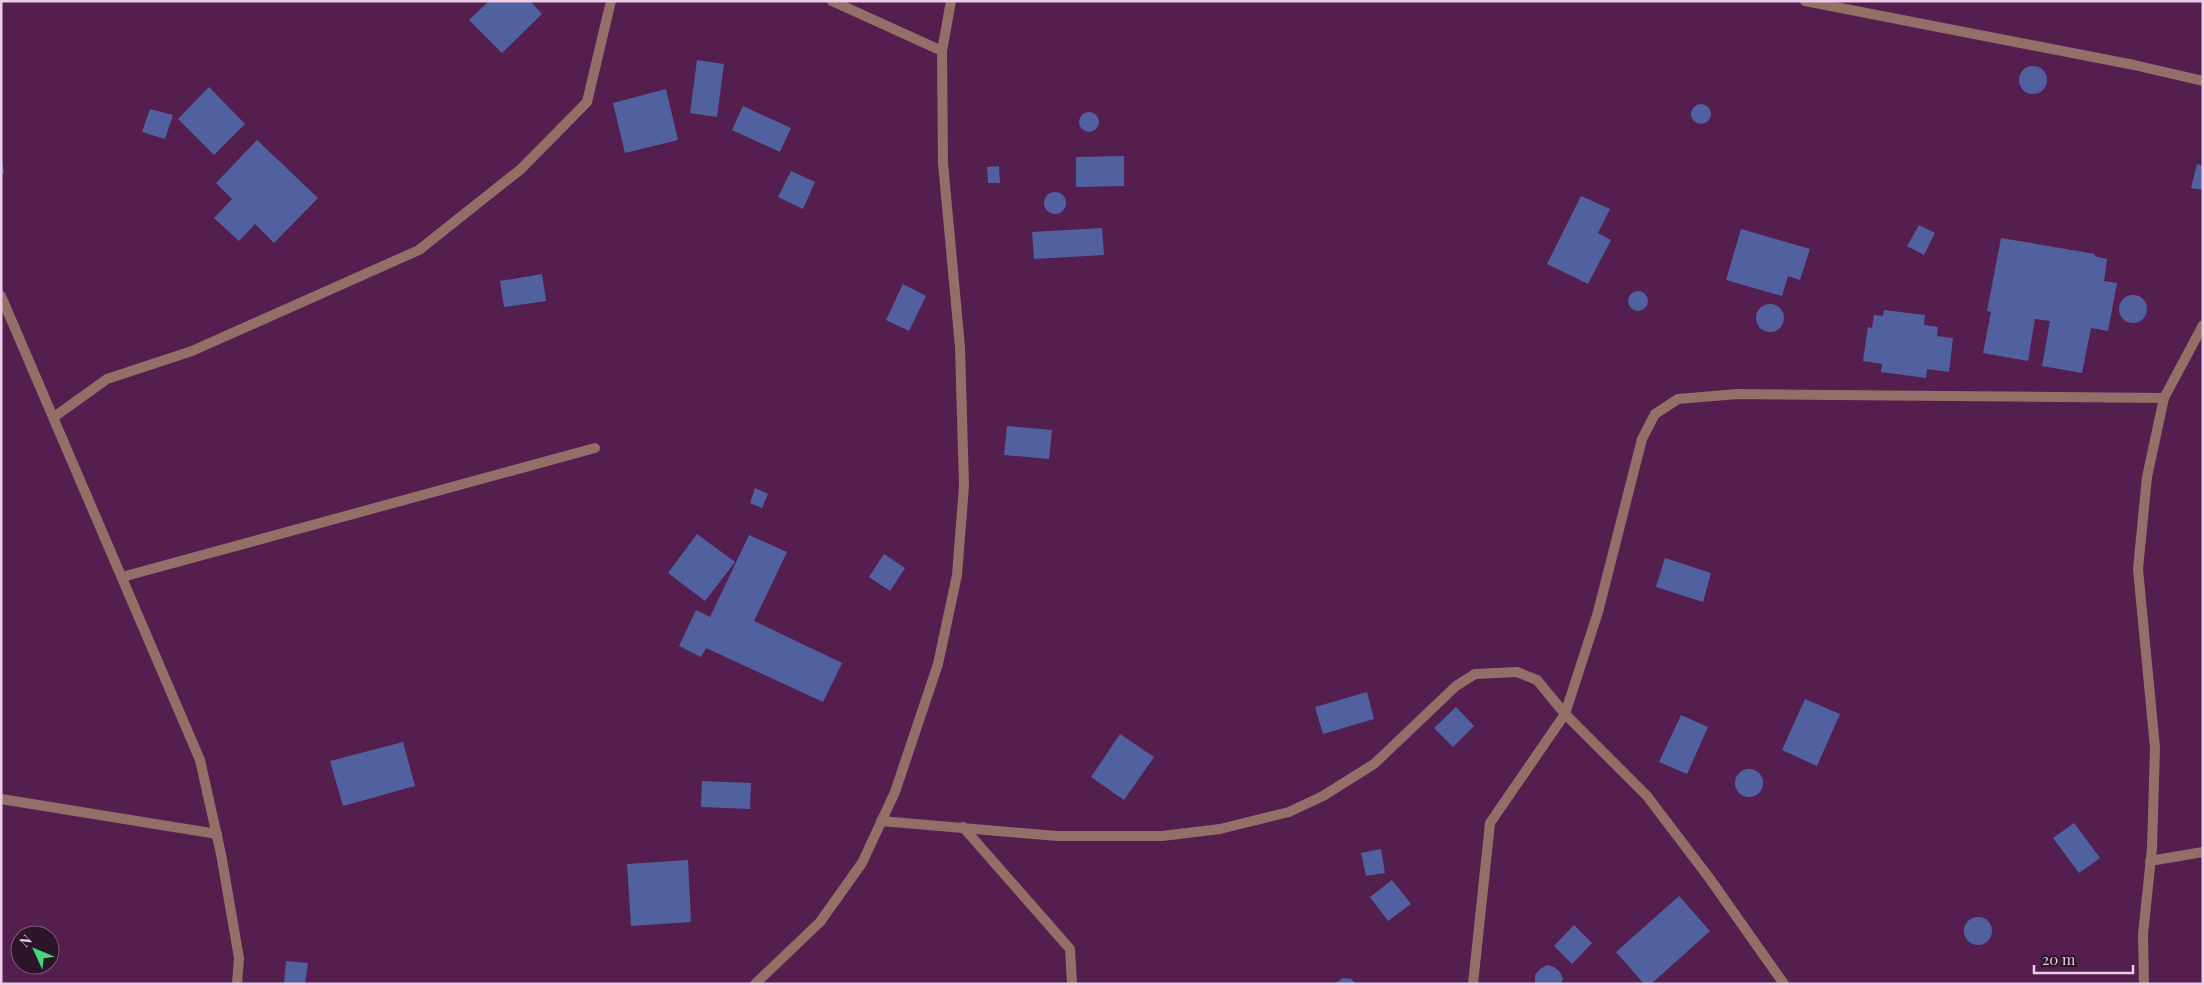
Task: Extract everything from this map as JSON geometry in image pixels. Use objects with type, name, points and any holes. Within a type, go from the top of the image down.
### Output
[{"type":"street","points":[[54,417],[106,379],[192,351],[419,250],[521,169],[587,102],[611,1]]},
{"type":"street","points":[[832,1],[942,51]]},
{"type":"street","points":[[755,984],[820,922],[862,863],[895,792],[938,664],[957,576],[964,486],[960,347],[943,163],[942,51],[951,1]]},
{"type":"street","points":[[1805,1],[2134,65],[2203,81]]},
{"type":"street","points":[[1,296],[200,760],[217,834],[239,958],[237,984]]},
{"type":"street","points":[[2144,984],[2143,934],[2150,862],[2155,748],[2138,569],[2147,476],[2164,398],[2203,324]]},
{"type":"street","points":[[1474,984],[1490,823],[1565,714],[1598,612],[1642,440],[1655,414],[1678,398],[1738,394],[2164,398]]},
{"type":"street","points":[[122,577],[595,448]]},
{"type":"street","points":[[881,821],[1057,836],[1162,836],[1220,829],[1289,812],[1323,796],[1374,764],[1456,686],[1475,674],[1517,672],[1537,680],[1565,714],[1647,796],[1710,879],[1784,984]]},
{"type":"street","points":[[1,799],[217,834]]},
{"type":"street","points":[[963,827],[1070,948],[1072,984]]},
{"type":"street","points":[[2150,862],[2203,852]]},
{"type":"building","points":[[489,1],[530,1],[542,14],[502,53],[469,20]]},
{"type":"building","points":[[697,60],[724,64],[717,117],[690,113]]},
{"type":"building","points":[[2033,66],[2043,70],[2047,80],[2043,90],[2033,94],[2023,90],[2019,80],[2023,70]]},
{"type":"building","points":[[209,87],[245,124],[214,155],[178,119]]},
{"type":"building","points":[[666,89],[678,140],[625,153],[613,103]]},
{"type":"building","points":[[1701,104],[1708,107],[1711,114],[1708,121],[1701,124],[1694,121],[1691,114],[1694,107]]},
{"type":"building","points":[[743,106],[791,128],[780,152],[732,130]]},
{"type":"building","points":[[150,109],[173,115],[165,139],[142,132]]},
{"type":"building","points":[[1085,112],[1093,112],[1099,118],[1099,126],[1093,132],[1085,132],[1079,126],[1079,118]]},
{"type":"building","points":[[257,140],[318,198],[274,243],[255,224],[239,241],[214,218],[232,199],[216,183]]},
{"type":"building","points":[[1,152],[4,173],[1,173]]},
{"type":"building","points":[[1124,156],[1124,186],[1076,187],[1076,157]]},
{"type":"building","points":[[2197,164],[2203,166],[2203,190],[2191,188]]},
{"type":"building","points":[[999,166],[1000,183],[988,183],[987,167]]},
{"type":"building","points":[[791,171],[815,182],[803,209],[778,197]]},
{"type":"building","points":[[1055,192],[1063,195],[1066,203],[1063,211],[1055,214],[1047,211],[1044,203],[1047,195]]},
{"type":"building","points":[[1581,196],[1610,209],[1598,233],[1611,240],[1588,284],[1547,264]]},
{"type":"building","points":[[1919,225],[1935,233],[1924,255],[1907,246]]},
{"type":"building","points":[[1102,228],[1104,255],[1034,259],[1032,232]]},
{"type":"building","points":[[1741,229],[1810,249],[1800,280],[1788,276],[1782,296],[1726,280]]},
{"type":"building","points":[[2001,238],[2095,254],[2094,256],[2107,259],[2104,281],[2117,283],[2108,331],[2091,328],[2082,373],[2042,366],[2050,321],[2035,319],[2028,361],[1983,353],[1991,312],[1987,311]]},
{"type":"building","points":[[542,274],[546,301],[504,307],[500,281]]},
{"type":"building","points":[[903,284],[926,296],[909,331],[886,320]]},
{"type":"building","points":[[1634,291],[1642,291],[1648,297],[1648,305],[1642,311],[1634,311],[1628,305],[1628,297]]},
{"type":"building","points":[[2133,295],[2143,299],[2147,309],[2143,319],[2133,323],[2123,319],[2119,309],[2123,299]]},
{"type":"building","points":[[1770,304],[1780,308],[1784,318],[1780,328],[1770,332],[1760,328],[1756,318],[1760,308]]},
{"type":"building","points":[[1884,310],[1925,315],[1924,325],[1938,327],[1937,336],[1953,338],[1949,372],[1927,369],[1926,378],[1881,372],[1882,364],[1863,361],[1868,327],[1872,328],[1874,315],[1883,316]]},
{"type":"building","points":[[1007,426],[1052,430],[1049,459],[1004,455]]},
{"type":"building","points":[[755,488],[768,494],[762,508],[750,503]]},
{"type":"building","points":[[697,534],[735,562],[705,601],[668,573]]},
{"type":"building","points":[[749,535],[787,552],[754,621],[842,663],[823,702],[706,648],[701,657],[679,646],[696,610],[710,617]]},
{"type":"building","points":[[884,554],[905,568],[890,591],[869,577]]},
{"type":"building","points":[[1665,558],[1711,573],[1703,602],[1656,587]]},
{"type":"building","points":[[1367,692],[1374,719],[1323,734],[1315,707]]},
{"type":"building","points":[[1805,699],[1840,714],[1817,766],[1782,750]]},
{"type":"building","points":[[1456,707],[1474,726],[1453,747],[1434,728]]},
{"type":"building","points":[[1681,715],[1708,727],[1687,774],[1659,762]]},
{"type":"building","points":[[1120,734],[1154,757],[1124,800],[1091,777]]},
{"type":"building","points":[[403,742],[415,786],[343,806],[330,761]]},
{"type":"building","points":[[1749,769],[1759,773],[1763,783],[1759,793],[1749,797],[1739,793],[1735,783],[1739,773]]},
{"type":"building","points":[[702,781],[751,783],[750,809],[701,807]]},
{"type":"building","points":[[2074,823],[2100,858],[2079,873],[2053,838]]},
{"type":"building","points":[[1381,849],[1385,873],[1366,876],[1361,853]]},
{"type":"building","points":[[688,860],[691,922],[631,926],[627,864]]},
{"type":"building","points":[[1392,880],[1411,904],[1388,921],[1370,897]]},
{"type":"building","points":[[1679,896],[1710,931],[1651,984],[1644,984],[1616,952]]},
{"type":"building","points":[[1978,917],[1988,921],[1992,931],[1988,941],[1978,945],[1968,941],[1964,931],[1968,921]]},
{"type":"building","points":[[1574,925],[1592,943],[1572,964],[1554,946]]},
{"type":"building","points":[[286,961],[308,963],[305,984],[284,983]]},
{"type":"building","points":[[1547,965],[1554,967],[1560,972],[1563,979],[1561,984],[1535,984],[1535,975]]},
{"type":"building","points":[[1343,978],[1351,979],[1356,984],[1334,984]]}]
